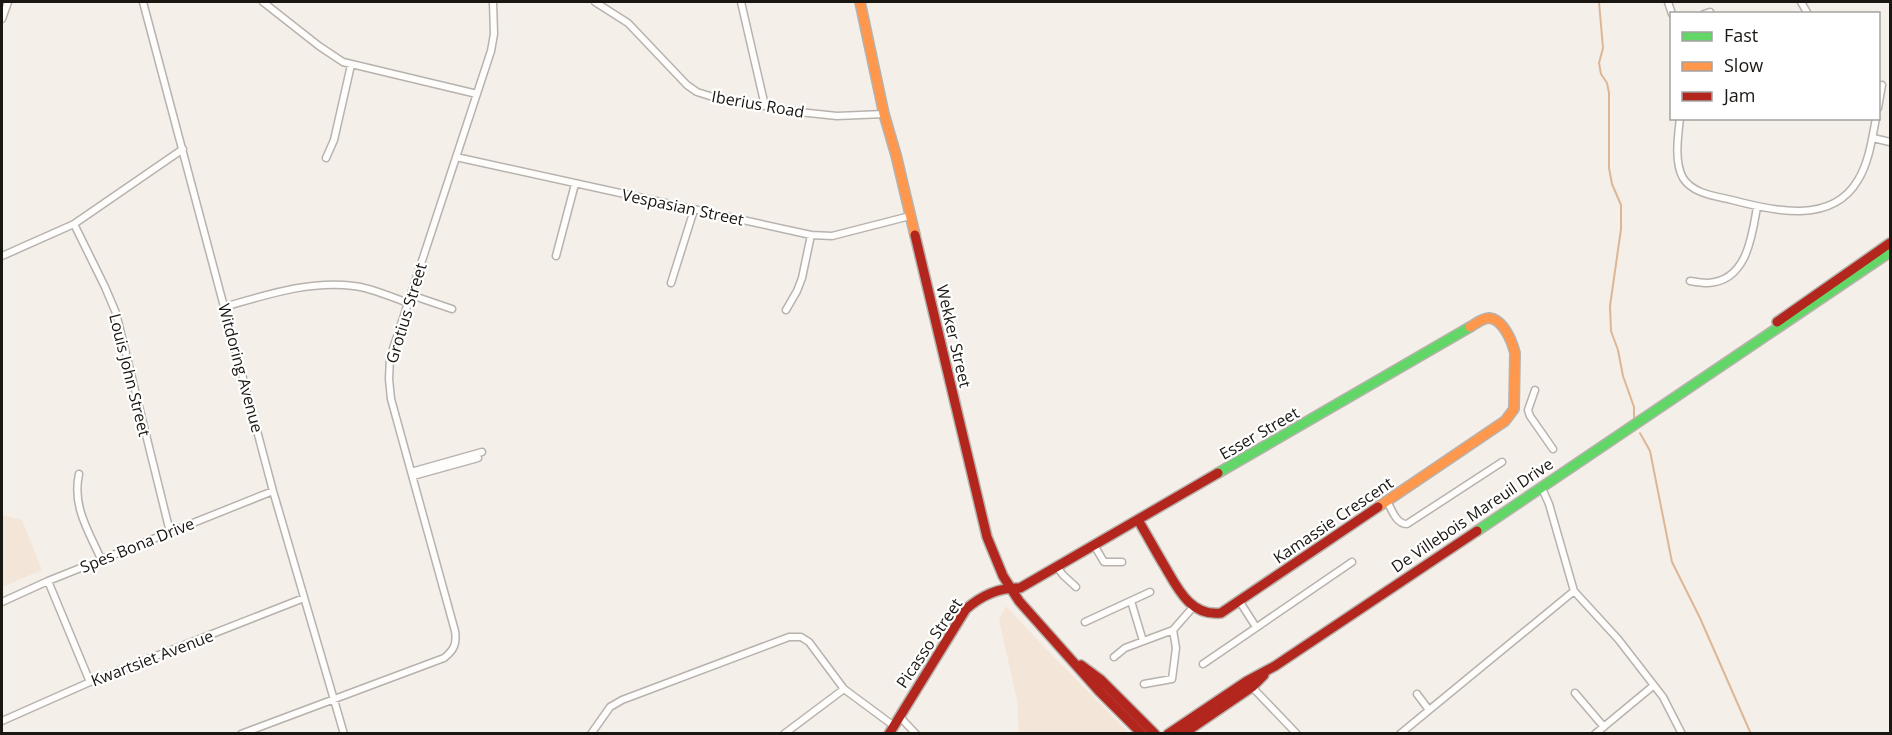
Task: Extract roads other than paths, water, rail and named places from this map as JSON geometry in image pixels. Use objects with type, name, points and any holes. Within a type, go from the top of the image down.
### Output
[{"type":"street","points":[[2,19],[8,2]]},
{"type":"street","name":"Witdoring Avenue","points":[[144,2],[273,491],[345,734]]},
{"type":"street","points":[[263,2],[334,57],[351,64],[477,94]]},
{"type":"street","name":"Grotius Street","points":[[334,699],[444,658],[454,649],[455,631],[391,399],[390,358],[493,44],[493,2]]},
{"type":"street","name":"Iberius Road","points":[[596,2],[628,23],[687,85],[697,92],[727,100],[799,112],[837,116],[884,114]]},
{"type":"street","points":[[741,2],[765,106]]},
{"type":"street","name":"Wekker Street","points":[[860,2],[884,114],[987,537],[1010,587],[1032,617],[1068,654],[1099,691],[1142,734]]},
{"type":"street","points":[[326,158],[334,140],[351,64]]},
{"type":"street","points":[[1880,85],[1890,85]]},
{"type":"street","points":[[1680,120],[1679,163],[1686,182],[1706,194],[1757,207],[1806,211],[1830,206],[1848,193],[1859,180],[1873,138],[1876,120]]},
{"type":"street","points":[[1873,138],[1890,142]]},
{"type":"street","points":[[2,256],[74,224],[183,149]]},
{"type":"street","name":"Vespasian Street","points":[[456,157],[811,235],[832,236],[910,216]]},
{"type":"street","points":[[556,256],[575,184]]},
{"type":"street","points":[[1690,282],[1718,281],[1737,269],[1748,251],[1757,207]]},
{"type":"street","points":[[671,283],[694,210]]},
{"type":"street","name":"Louis John Street","points":[[74,224],[116,313],[170,532]]},
{"type":"street","points":[[786,310],[802,278],[811,235]]},
{"type":"street","name":"De Villebois Mareuil Drive","points":[[1686,389],[1815,294],[1890,245]]},
{"type":"street","name":"De Villebois Mareuil Drive","points":[[1183,734],[1275,666],[1890,252]]},
{"type":"street","points":[[224,307],[286,290],[312,286],[360,287],[408,303]]},
{"type":"street","points":[[411,295],[452,309]]},
{"type":"street","name":"Esser Street","points":[[1010,587],[1020,588],[1058,567],[1484,320],[1491,318],[1499,322],[1513,345],[1514,409]]},
{"type":"street","points":[[1535,390],[1528,410],[1532,420],[1553,449]]},
{"type":"street","points":[[1514,409],[1528,410]]},
{"type":"street","name":"Kamassie Crescent","points":[[1194,606],[1207,614],[1215,615],[1226,611],[1505,421],[1514,409]]},
{"type":"street","points":[[412,474],[482,452]]},
{"type":"street","points":[[412,474],[478,458]]},
{"type":"street","points":[[1387,501],[1400,523],[1407,524],[1502,462]]},
{"type":"street","points":[[79,474],[76,488],[79,508],[101,560]]},
{"type":"street","points":[[1541,486],[1549,504],[1574,591],[1618,639],[1669,707],[1682,734]]},
{"type":"street","name":"Spes Bona Drive","points":[[2,602],[48,581],[273,491]]},
{"type":"street","points":[[1114,657],[1125,648],[1173,630],[1194,606],[1181,594],[1138,520]]},
{"type":"street","points":[[1094,545],[1104,562],[1122,562]]},
{"type":"street","points":[[1203,664],[1352,562]]},
{"type":"street","points":[[1058,567],[1076,587]]},
{"type":"street","points":[[48,581],[90,682]]},
{"type":"street","name":"Picasso Street","points":[[891,730],[966,609],[983,597],[1010,587]]},
{"type":"street","points":[[1401,734],[1574,591]]},
{"type":"street","points":[[1085,622],[1150,592]]},
{"type":"street","name":"Kwartsiet Avenue","points":[[2,721],[90,682],[304,598]]},
{"type":"street","points":[[1131,601],[1143,641]]},
{"type":"street","points":[[1240,602],[1256,627]]},
{"type":"street","points":[[1144,684],[1172,679],[1176,648],[1173,630]]},
{"type":"street","points":[[591,734],[610,707],[622,699],[796,636],[809,642],[844,690],[891,730]]},
{"type":"street","name":"Wekker Street","points":[[1068,654],[1100,679],[1155,734]]},
{"type":"street","points":[[1249,684],[1297,734]]},
{"type":"street","name":"De Villebois Mareuil Drive","points":[[1168,734],[1249,684]]},
{"type":"street","points":[[1595,734],[1653,686]]},
{"type":"street","points":[[784,734],[844,690]]},
{"type":"street","points":[[1575,693],[1604,727]]},
{"type":"street","points":[[1417,694],[1429,710]]},
{"type":"street","points":[[241,734],[334,699]]},
{"type":"street","points":[[900,717],[916,734]]},
{"type":"waterway","points":[[1599,2],[1603,48],[1599,63],[1609,93],[1609,168],[1612,184],[1621,205],[1621,229],[1610,306],[1611,331],[1634,407],[1634,418]]},
{"type":"waterway","points":[[1640,433],[1650,451],[1672,562],[1700,618],[1751,734]]}]
